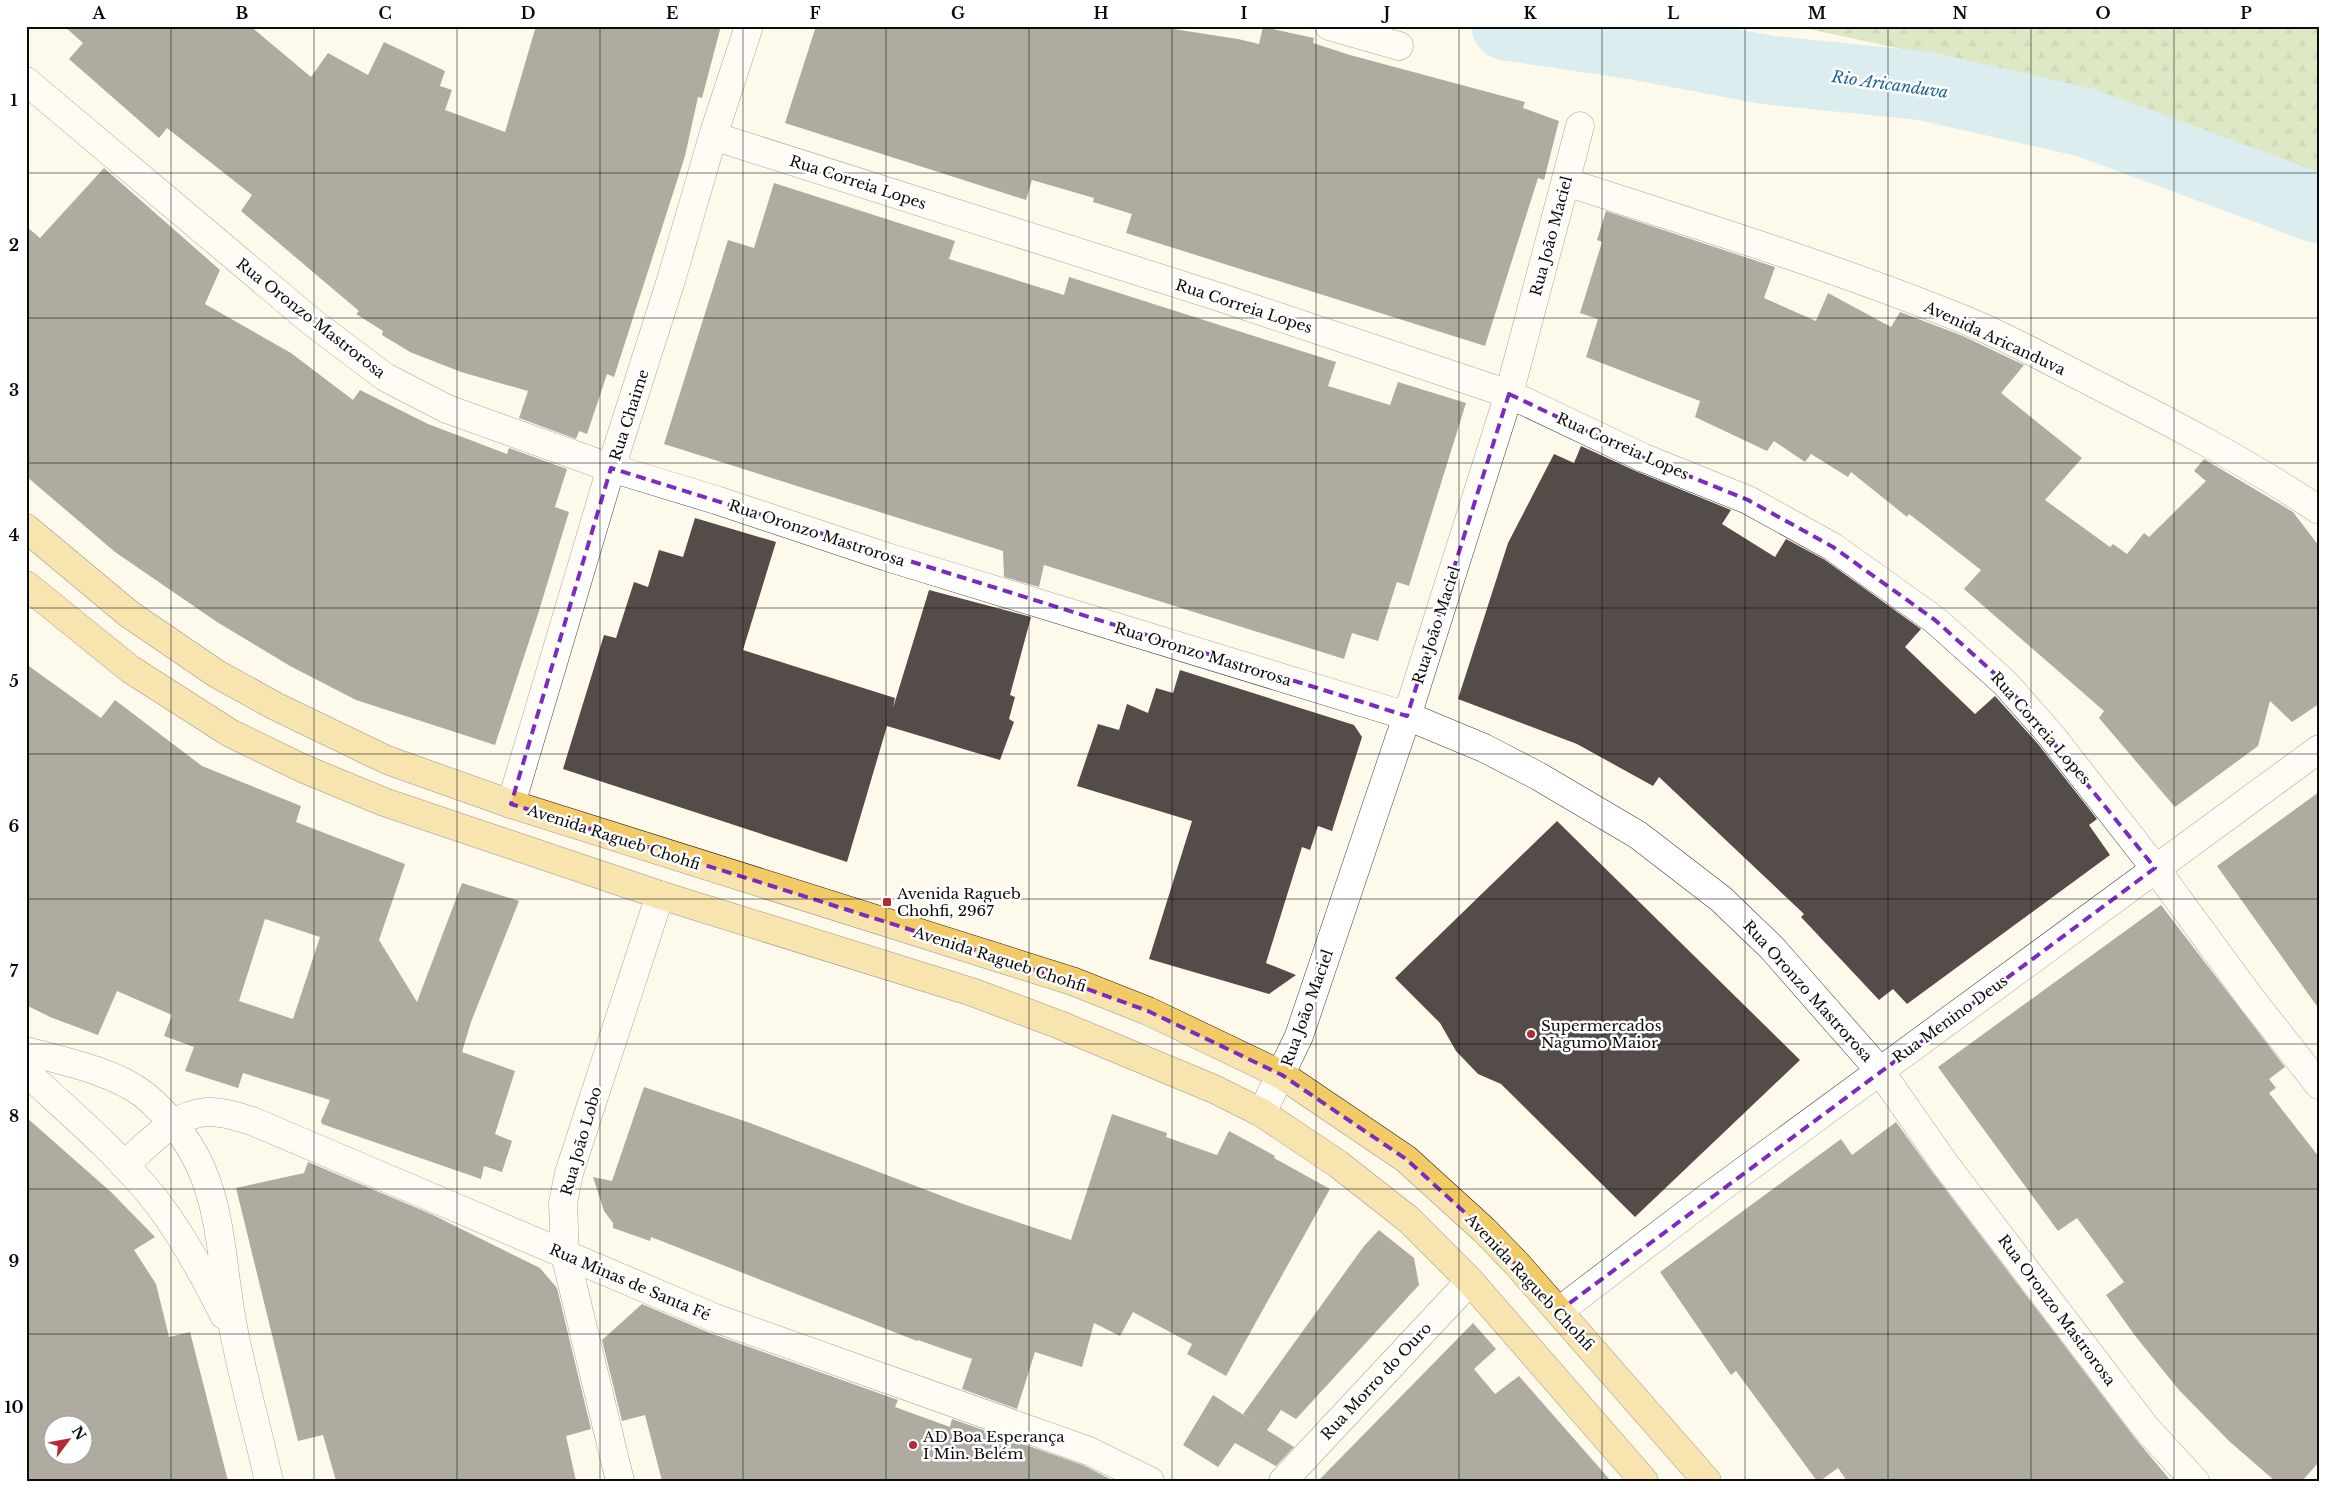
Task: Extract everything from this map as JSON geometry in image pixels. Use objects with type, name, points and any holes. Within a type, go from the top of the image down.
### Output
[{"type":"main road","name":"Avenida Ragueb Chohfi","points":[[26,528],[130,614],[217,674],[275,706],[386,760],[511,804],[1072,981],[1148,1011],[1282,1075],[1406,1159],[1484,1230],[1559,1311],[1707,1481]]},
{"type":"main road","points":[[26,585],[130,669],[230,732],[302,768],[384,802],[660,895],[972,992],[1068,1028],[1214,1089],[1262,1113],[1338,1164],[1408,1218],[1470,1281],[1644,1481]]},
{"type":"street","name":"Rua Chaime","points":[[511,804],[611,468],[672,277],[713,136],[749,26]]},
{"type":"street","points":[[1329,26],[1399,46]]},
{"type":"street","name":"Rua Oronzo Mastrorosa","points":[[26,81],[312,322],[385,377],[448,409],[611,468],[716,500],[887,557],[1407,716],[1484,748],[1538,776],[1638,835],[1682,867],[1721,899],[1772,948],[1880,1071],[1945,1164],[2146,1428],[2195,1481]]},
{"type":"street","name":"Rua João Maciel","points":[[1262,1113],[1282,1075],[1299,1036],[1407,716],[1509,394],[1580,126]]},
{"type":"street","name":"Rua Correia Lopes","points":[[713,136],[1219,297],[1509,394],[1644,458],[1748,500],[1833,547],[1936,620],[2005,683],[2050,734],[2155,868],[2252,1000],[2319,1085]]},
{"type":"street","name":"Avenida Aricanduva","points":[[1566,182],[1769,248],[1951,314],[2019,346],[2203,439],[2269,477],[2319,510]]},
{"type":"street","name":"Rua Menino Deus","points":[[1559,1311],[1711,1195],[2319,749]]},
{"type":"street","name":"Rua João Lobo","points":[[620,1481],[565,1254],[563,1203],[569,1173],[660,895]]},
{"type":"street","points":[[26,1051],[110,1077],[141,1093],[174,1123],[199,1161],[215,1207],[222,1244],[234,1336],[270,1481]]},
{"type":"street","points":[[26,1072],[124,1165],[156,1201],[184,1241],[206,1279],[234,1336]]},
{"type":"street","name":"Rua Minas de Santa Fé","points":[[124,1165],[174,1123],[190,1114],[208,1112],[252,1120],[715,1318],[1089,1451],[1150,1481]]},
{"type":"street","name":"Rua Morro do Ouro","points":[[1283,1481],[1470,1281]]},
{"type":"highlighted area","points":[[1509,394],[1644,458],[1748,500],[1833,547],[1935,620],[2005,683],[2155,868],[1559,1311],[1484,1230],[1406,1159],[1282,1075],[1148,1011],[1010,961],[511,804],[611,468],[1407,716]]},
{"type":"green space","points":[[1795,26],[2319,26],[2319,176],[1925,54]]},
{"type":"building","points":[[64,26],[250,26],[311,77],[328,53],[368,75],[384,42],[445,71],[440,86],[452,90],[445,110],[505,132],[536,26],[721,26],[702,98],[698,97],[685,156],[614,377],[607,374],[587,434],[579,431],[576,439],[519,418],[528,391],[461,372],[410,352],[382,335],[383,331],[356,314],[359,311],[241,211],[252,195],[167,128],[159,138],[69,59],[83,43]]},
{"type":"building","points":[[816,26],[1154,26],[1259,44],[1263,27],[1314,38],[1313,43],[1350,55],[1525,102],[1523,108],[1559,121],[1544,180],[1538,178],[1485,346],[1126,233],[1132,214],[1093,202],[1094,198],[1032,180],[1026,200],[785,123]]},
{"type":"building","points":[[104,168],[220,270],[205,304],[291,353],[353,400],[360,390],[428,424],[507,454],[509,448],[567,469],[555,507],[569,512],[495,745],[356,700],[290,666],[217,622],[115,552],[26,476],[26,226],[40,238]]},
{"type":"building","points":[[774,183],[955,241],[949,259],[1064,295],[1069,277],[1336,362],[1328,386],[1390,405],[1398,382],[1466,403],[1409,586],[1397,582],[1378,641],[1352,633],[1344,659],[1044,565],[1039,587],[1004,577],[1003,551],[664,444],[728,240],[754,248]]},
{"type":"building","points":[[1606,211],[1775,267],[1764,298],[1816,321],[1828,293],[1891,327],[1900,312],[1963,336],[2024,365],[2001,393],[2082,458],[2045,500],[2110,547],[2113,544],[2127,554],[2144,533],[2149,537],[2206,481],[2194,471],[2204,459],[2293,512],[2319,546],[2319,704],[2292,722],[2270,701],[2258,746],[2175,807],[2099,718],[2104,711],[1964,589],[1981,570],[1909,514],[1907,517],[1851,472],[1848,477],[1811,454],[1805,462],[1774,441],[1767,451],[1695,417],[1700,401],[1586,357],[1598,319],[1580,313],[1602,242],[1597,240]]},
{"type":"building","points":[[1581,446],[1638,472],[1731,510],[1722,524],[1775,557],[1786,539],[1825,560],[1921,629],[1905,647],[1975,714],[1995,696],[2038,744],[2097,819],[2089,825],[2110,855],[1907,1004],[1893,989],[1879,1000],[1801,917],[1804,914],[1659,777],[1653,786],[1577,744],[1458,699],[1508,543],[1554,454],[1574,463]]},
{"type":"building","points":[[695,518],[776,542],[743,650],[895,698],[893,708],[929,590],[1031,617],[1010,695],[1015,697],[1009,719],[1014,722],[1000,760],[887,726],[847,862],[563,769],[604,635],[616,638],[634,582],[648,587],[659,550],[683,557]]},
{"type":"building","points":[[26,664],[101,718],[115,700],[202,766],[301,806],[296,822],[405,864],[379,940],[417,1002],[462,883],[519,901],[471,1022],[462,1052],[515,1071],[495,1134],[512,1141],[502,1172],[484,1166],[481,1179],[322,1124],[321,1121],[330,1100],[243,1073],[238,1088],[185,1071],[194,1047],[164,1036],[172,1015],[117,991],[98,1035],[50,1017],[26,1005]],"holes":[[[265,919],[320,937],[293,1019],[239,1001]]]},
{"type":"building","points":[[1180,670],[1354,725],[1362,737],[1332,831],[1318,826],[1310,850],[1302,847],[1266,963],[1296,975],[1269,994],[1149,959],[1192,821],[1077,786],[1098,724],[1119,730],[1127,704],[1148,713],[1156,688],[1173,693]]},
{"type":"building","points":[[2319,792],[2319,1009],[2217,866]]},
{"type":"building","points":[[1557,821],[1800,1060],[1635,1217],[1501,1084],[1478,1074],[1456,1051],[1440,1023],[1395,978]]},
{"type":"building","points":[[2161,905],[2285,1067],[2269,1079],[2276,1088],[2269,1093],[2319,1157],[2319,1462],[2302,1481],[2275,1481],[2229,1441],[2179,1390],[2136,1337],[2106,1295],[2124,1282],[2077,1218],[2058,1231],[1938,1067]]},
{"type":"building","points":[[644,1087],[750,1123],[963,1204],[1071,1240],[1112,1114],[1167,1133],[1166,1137],[1217,1155],[1229,1131],[1330,1189],[1226,1376],[1187,1354],[1192,1344],[1133,1312],[1120,1336],[1094,1323],[1082,1367],[1035,1352],[1017,1409],[962,1389],[972,1359],[917,1341],[651,1237],[650,1241],[613,1228],[613,1223],[604,1211],[593,1177],[612,1181]]},
{"type":"building","points":[[26,1117],[111,1192],[155,1237],[134,1250],[156,1284],[169,1337],[190,1332],[228,1481],[26,1481]]},
{"type":"building","points":[[1896,1122],[2134,1437],[2171,1481],[1847,1481],[1838,1468],[1820,1481],[1817,1481],[1736,1371],[1731,1375],[1660,1272],[1841,1139],[1852,1155]]},
{"type":"building","points":[[308,1162],[431,1214],[540,1268],[557,1288],[591,1429],[566,1436],[576,1481],[336,1481],[323,1435],[298,1441],[236,1188],[304,1173]]},
{"type":"building","points":[[1379,1230],[1414,1258],[1419,1285],[1296,1419],[1281,1410],[1267,1430],[1294,1447],[1276,1466],[1235,1443],[1218,1467],[1183,1445],[1213,1395],[1250,1419],[1243,1414],[1364,1246]]},
{"type":"building","points":[[642,1304],[710,1333],[898,1400],[895,1407],[950,1427],[952,1419],[1083,1465],[1114,1481],[662,1481],[645,1415],[622,1421],[602,1340]]},
{"type":"building","points":[[1473,1323],[1496,1349],[1474,1369],[1495,1394],[1519,1376],[1611,1481],[1318,1481]]},
{"type":"waterway","name":"Rio Aricanduva","points":[[1506,26],[1635,45],[1768,70],[1925,86],[2087,123],[2319,209]]},
{"type":"place","name":"Avenida Ragueb Chohfi, 2967","points":[[887,902]]},
{"type":"place","name":"Supermercados Nagumo Maior","points":[[1531,1034]]},
{"type":"place","name":"AD Boa Esperança I Min. Belém","points":[[913,1445]]}]
